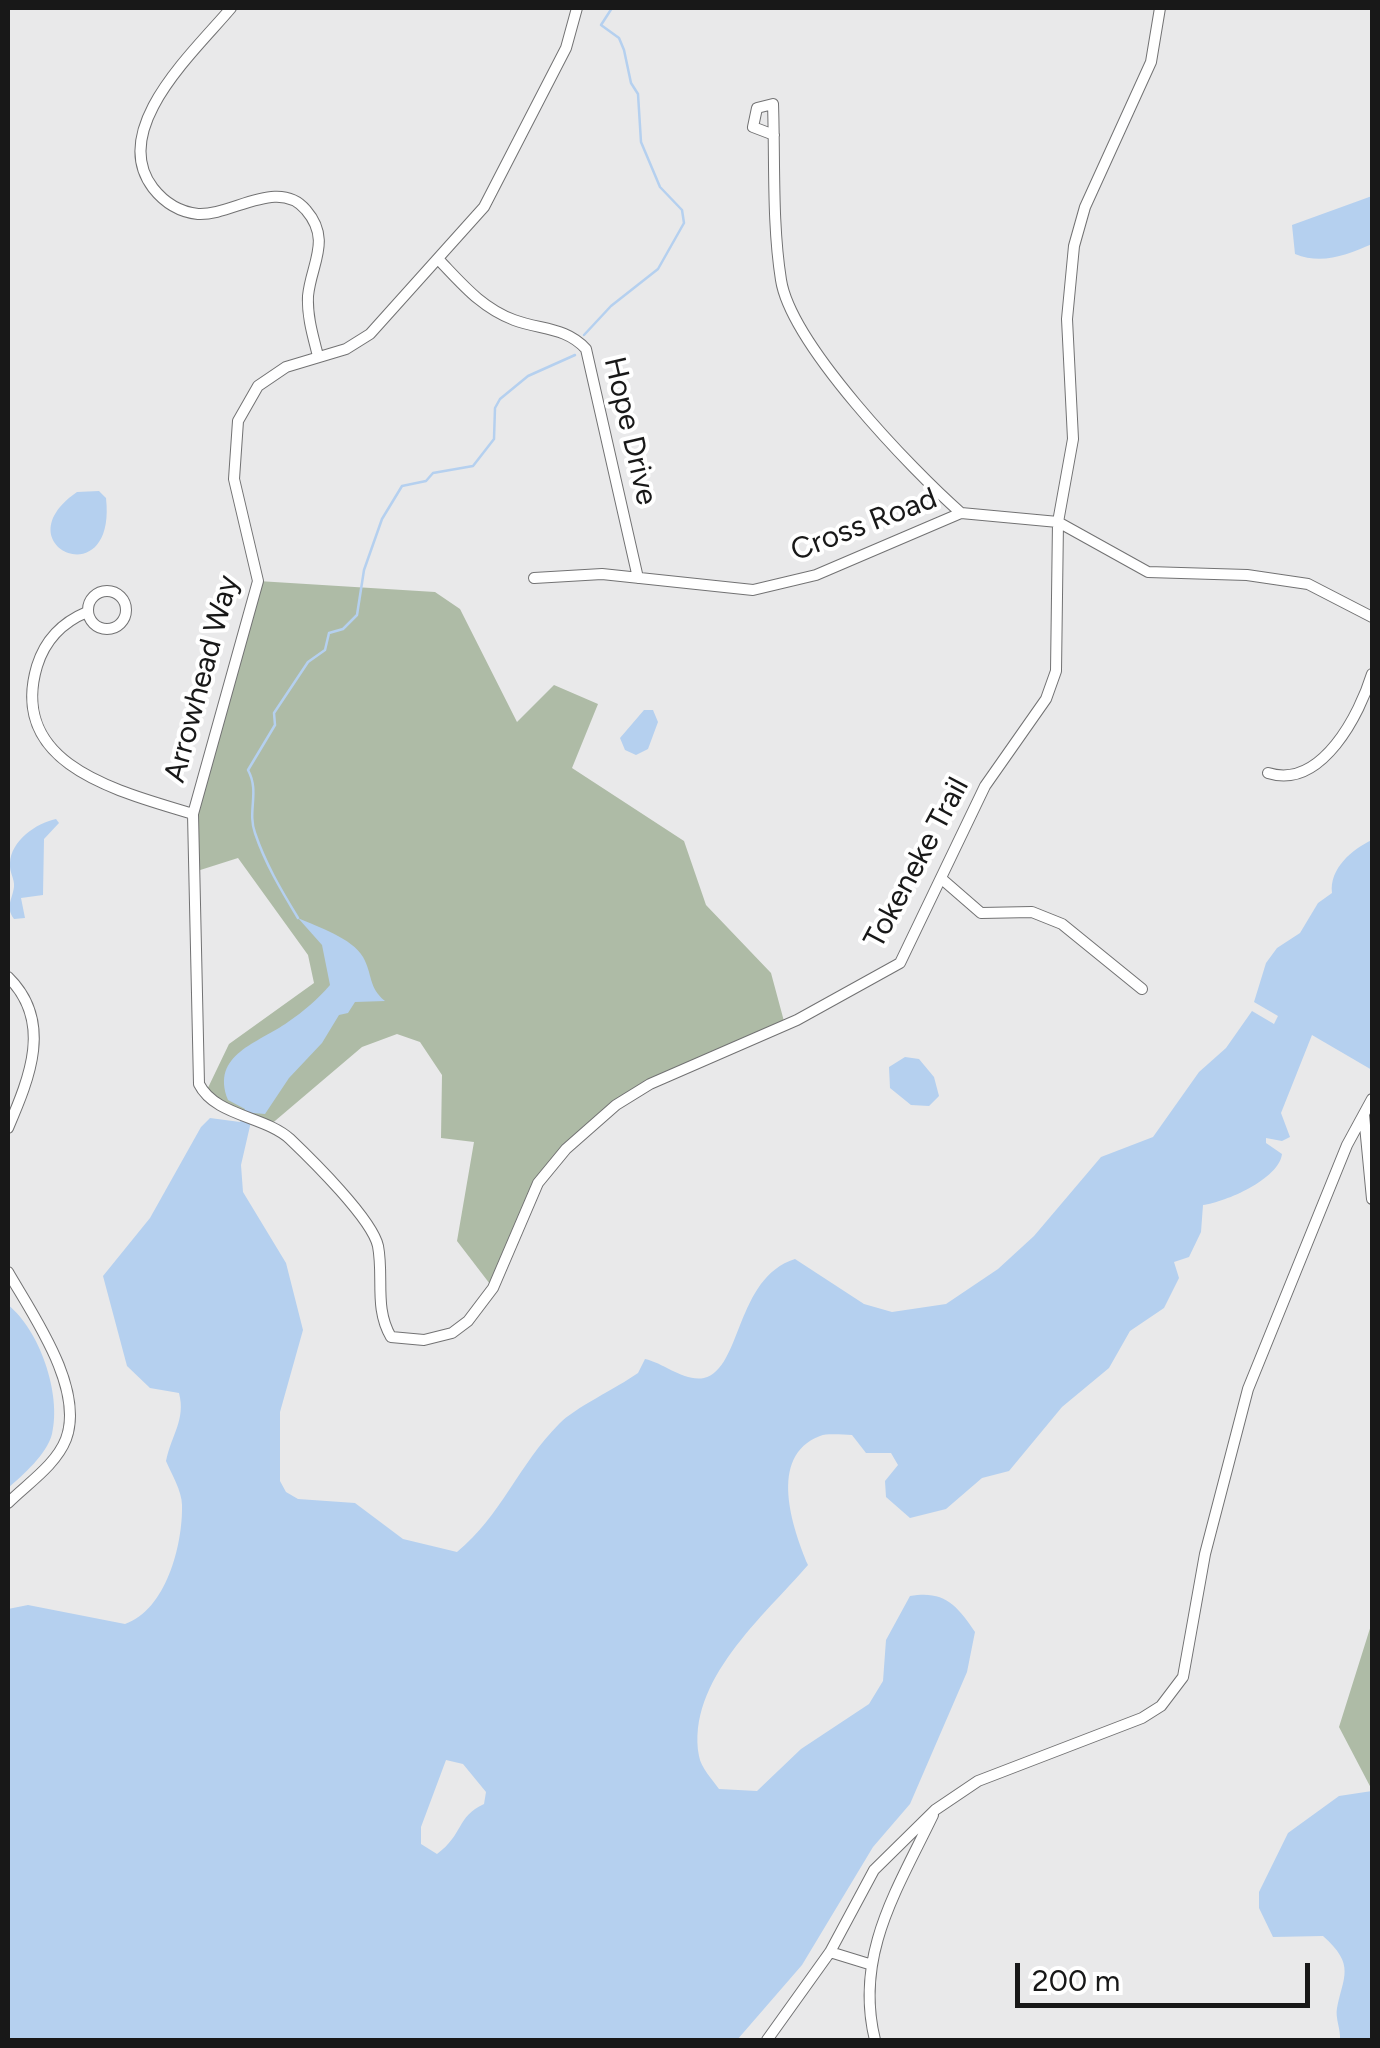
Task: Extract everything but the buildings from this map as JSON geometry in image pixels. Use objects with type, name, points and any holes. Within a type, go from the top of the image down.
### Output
[{"type":"street","points":[[231,8],[146,114],[139,141],[142,164],[162,198],[178,209],[200,214],[284,197],[304,206],[321,240],[308,293],[318,356]]},
{"type":"street","name":"Arrowhead Way","points":[[252,1119],[204,1094],[198,1077],[193,814],[258,581],[234,479],[238,420],[258,386],[286,368],[346,349],[370,334],[440,261],[484,207],[510,164],[566,48],[577,8]]},
{"type":"street","name":"Tokeneke Trail","points":[[252,1119],[294,1143],[364,1219],[377,1243],[381,1320],[391,1336],[424,1340],[452,1333],[480,1308],[493,1288],[510,1240],[538,1183],[588,1128],[650,1084],[797,1020],[900,963],[986,786],[1046,698],[1056,671],[1058,522],[1073,440],[1067,320],[1074,246],[1085,206],[1151,62],[1160,8]]},
{"type":"street","points":[[774,136],[781,281],[790,313],[904,462],[961,514]]},
{"type":"street","name":"Hope Drive","points":[[440,261],[481,304],[515,320],[573,335],[586,349],[638,578]]},
{"type":"street","name":"Cross Road","points":[[534,578],[602,574],[753,590],[816,575],[961,514],[1058,522],[1148,572],[1248,575],[1308,584],[1372,617]]},
{"type":"street","points":[[88,612],[60,627],[39,659],[32,682],[38,728],[73,771],[193,814]]},
{"type":"street","points":[[1268,773],[1299,772],[1335,745],[1353,723],[1372,674]]},
{"type":"street","points":[[943,880],[982,913],[1032,912],[1062,924],[1142,989]]},
{"type":"street","points":[[8,977],[32,1010],[36,1029],[23,1093],[8,1128]]},
{"type":"street","points":[[766,2040],[830,1952],[874,1870],[935,1810],[978,1781],[1142,1718],[1162,1706],[1178,1686],[1194,1634],[1205,1554],[1248,1389],[1372,1100]]},
{"type":"street","points":[[1364,1114],[1372,1199]]},
{"type":"street","points":[[8,1272],[56,1358],[69,1426],[65,1442],[50,1464],[8,1502]]},
{"type":"street","points":[[876,2040],[869,2016],[869,1964],[888,1909],[935,1810]]},
{"type":"street","points":[[830,1952],[869,1964]]},
{"type":"green space","points":[[258,581],[435,592],[460,609],[517,722],[554,685],[598,704],[572,768],[684,841],[706,905],[771,973],[785,1025],[616,1105],[538,1183],[493,1288],[457,1241],[474,1142],[441,1138],[442,1075],[420,1042],[397,1034],[362,1047],[269,1126],[205,1094],[229,1044],[314,983],[308,955],[238,858],[194,872],[193,814]]},
{"type":"green space","points":[[1372,1622],[1372,1790],[1339,1727]]},
{"type":"water","points":[[1372,196],[1372,244],[1325,259],[1295,254],[1292,225]]},
{"type":"water","points":[[99,491],[106,498],[105,529],[95,547],[81,554],[67,552],[55,544],[51,529],[57,512],[77,492]]},
{"type":"water","points":[[644,710],[653,710],[658,722],[648,749],[636,755],[625,750],[620,738]]},
{"type":"water","points":[[56,819],[59,823],[44,839],[43,895],[21,898],[25,918],[14,919],[10,907],[14,887],[11,855],[26,834]]},
{"type":"water","points":[[1372,840],[1372,1070],[1312,1035],[1281,1113],[1290,1137],[1282,1141],[1266,1138],[1266,1143],[1282,1154],[1279,1163],[1250,1188],[1203,1205],[1201,1232],[1189,1257],[1174,1262],[1179,1278],[1164,1308],[1130,1331],[1109,1368],[1062,1407],[1009,1471],[982,1478],[946,1509],[910,1518],[886,1497],[885,1481],[898,1465],[891,1453],[866,1453],[852,1435],[820,1436],[804,1446],[794,1460],[788,1494],[808,1565],[732,1651],[704,1702],[698,1728],[699,1756],[719,1789],[757,1791],[801,1749],[869,1704],[883,1681],[886,1640],[910,1596],[932,1595],[949,1602],[975,1632],[967,1672],[910,1804],[873,1847],[802,1965],[737,2040],[8,2040],[8,1609],[28,1605],[125,1624],[151,1605],[169,1574],[182,1521],[180,1494],[166,1461],[179,1420],[179,1393],[150,1388],[127,1366],[103,1276],[150,1218],[201,1127],[210,1118],[240,1122],[245,1109],[228,1100],[224,1084],[231,1061],[299,1014],[330,985],[322,945],[298,918],[358,950],[376,991],[385,1001],[355,1002],[348,1013],[339,1015],[322,1043],[289,1078],[265,1114],[253,1113],[241,1165],[243,1192],[286,1263],[303,1330],[280,1412],[280,1481],[286,1492],[298,1499],[355,1503],[403,1539],[457,1552],[486,1522],[559,1424],[638,1373],[645,1359],[689,1377],[704,1378],[716,1371],[726,1358],[750,1303],[775,1269],[795,1259],[864,1304],[892,1312],[946,1304],[998,1269],[1034,1236],[1101,1157],[1153,1137],[1199,1072],[1226,1048],[1252,1011],[1274,1024],[1278,1016],[1254,1002],[1266,963],[1277,948],[1300,933],[1318,903],[1332,893],[1338,868]],"holes":[[[446,1760],[463,1764],[486,1792],[484,1804],[469,1814],[437,1854],[421,1844],[421,1827]]]},
{"type":"water","points":[[905,1057],[919,1059],[934,1077],[939,1096],[929,1106],[911,1105],[890,1088],[889,1067]]},
{"type":"water","points":[[8,1305],[38,1346],[51,1382],[54,1418],[45,1449],[8,1488]]},
{"type":"water","points":[[1372,1791],[1372,2040],[1340,2040],[1337,2012],[1345,1971],[1340,1955],[1323,1936],[1273,1937],[1259,1908],[1259,1892],[1288,1833],[1339,1796]]},
{"type":"waterway","points":[[584,335],[611,306],[658,269],[684,223],[682,210],[660,187],[641,142],[638,94],[631,83],[619,38],[601,25],[612,8]]},
{"type":"waterway","points":[[298,918],[269,866],[253,825],[253,786],[248,770],[275,725],[274,713],[308,662],[325,650],[329,633],[343,629],[357,615],[364,570],[382,519],[402,486],[426,481],[433,473],[473,466],[494,439],[495,408],[500,399],[528,376],[575,355]]}]
